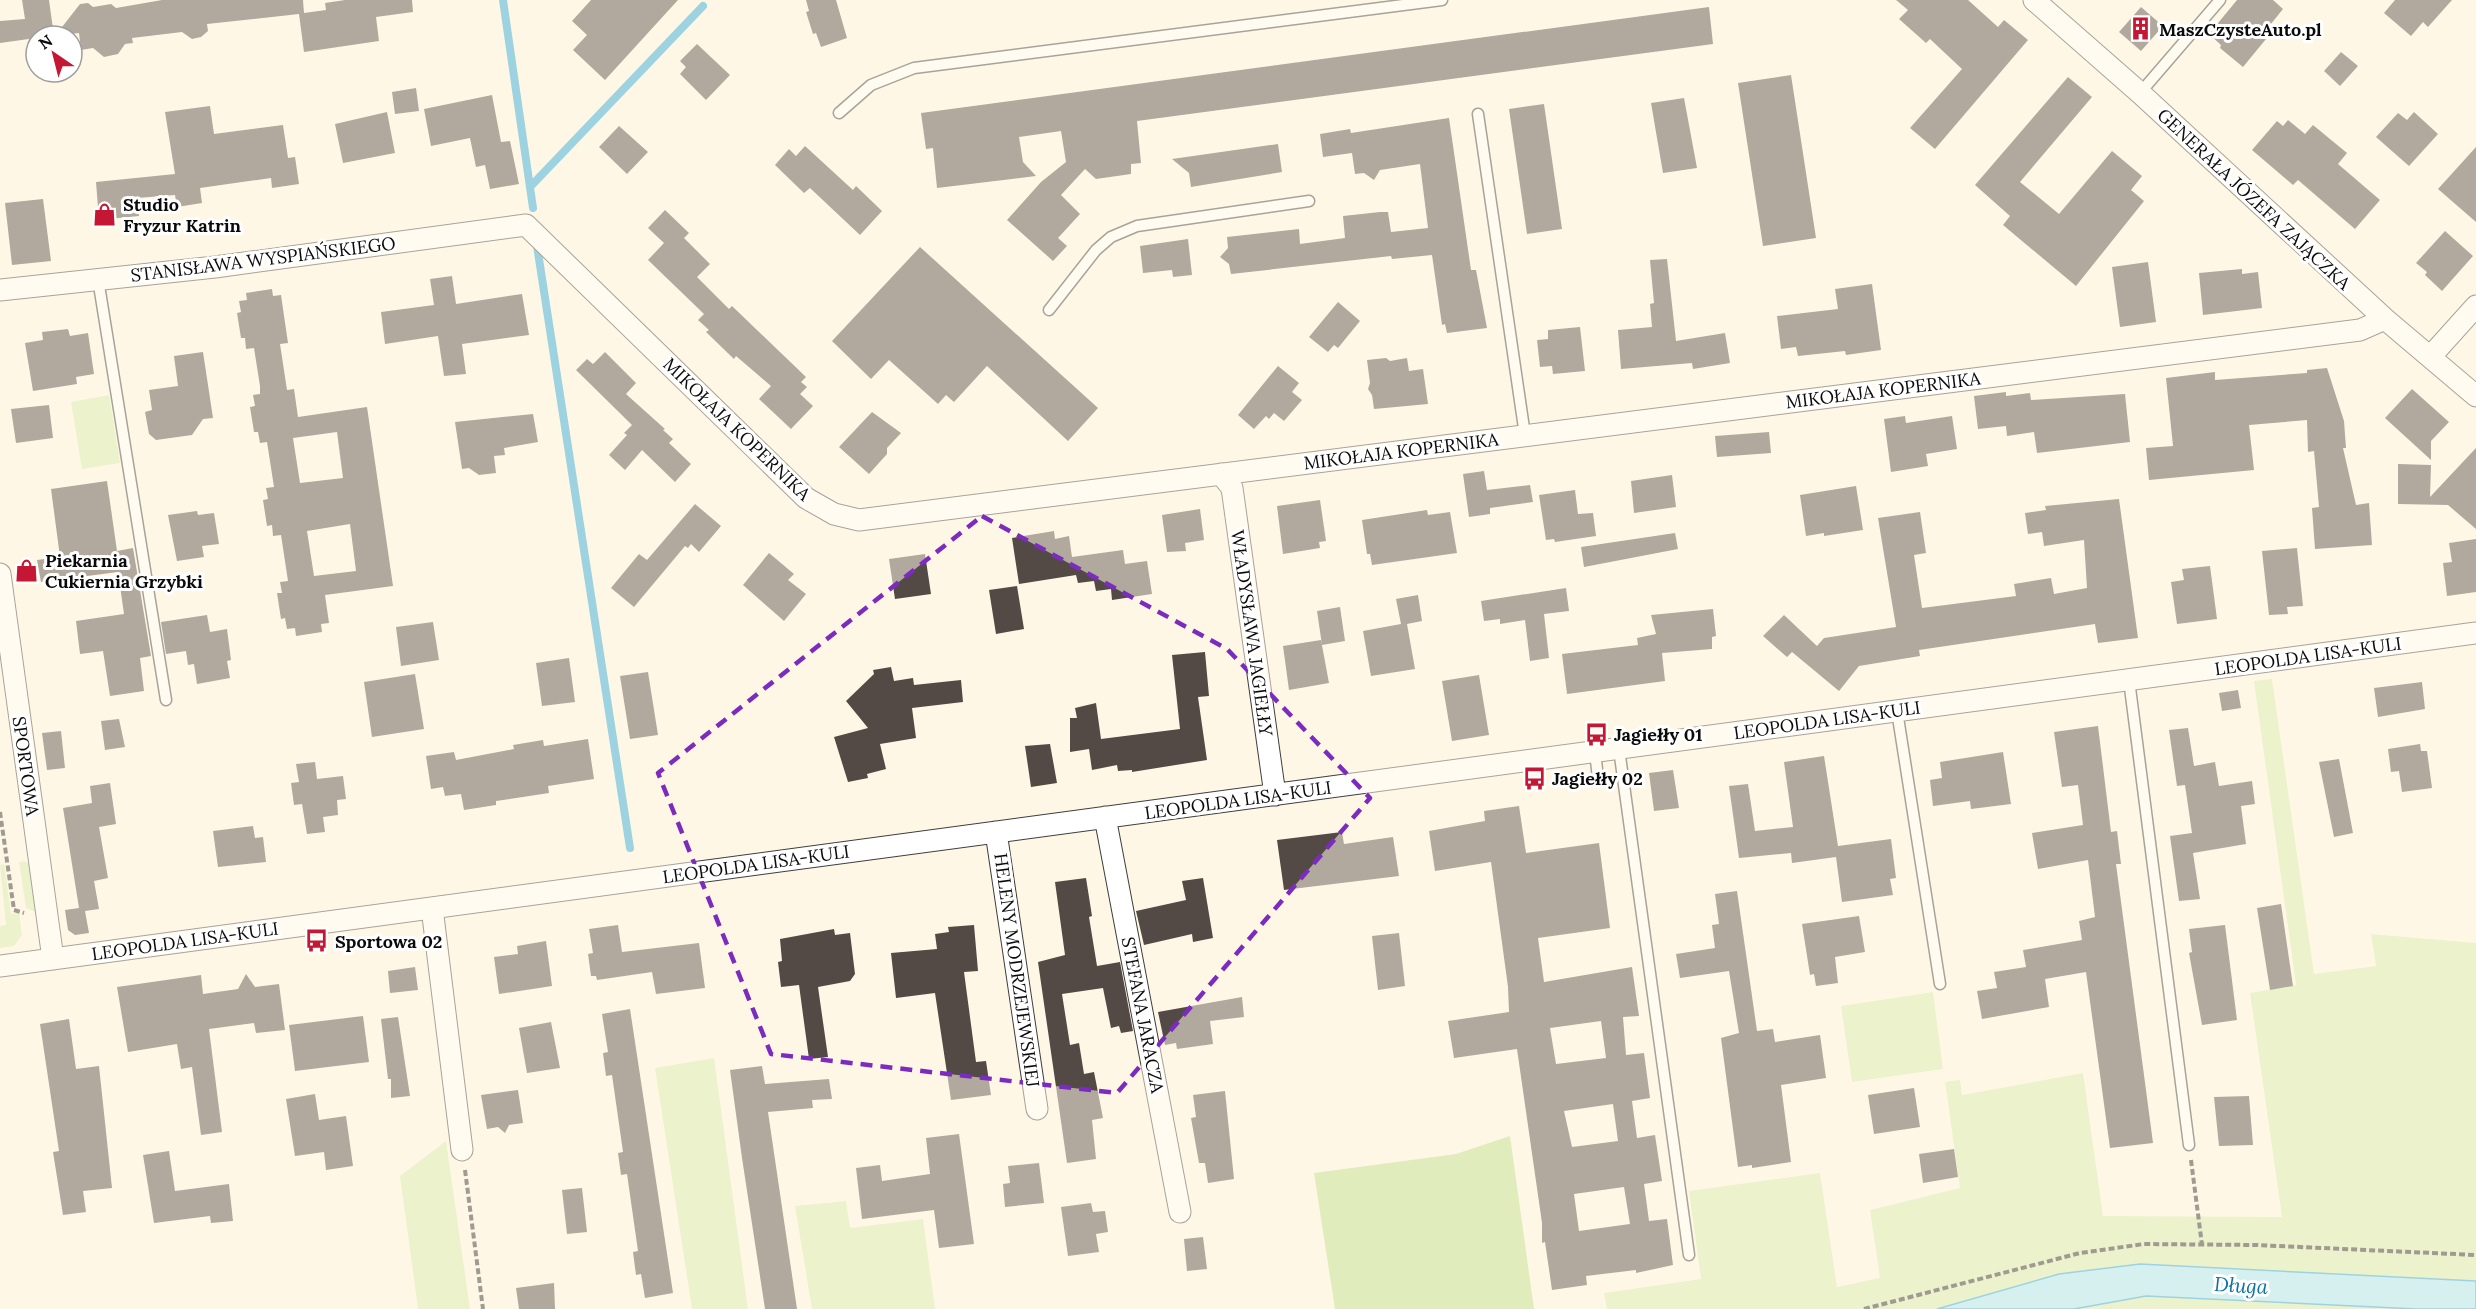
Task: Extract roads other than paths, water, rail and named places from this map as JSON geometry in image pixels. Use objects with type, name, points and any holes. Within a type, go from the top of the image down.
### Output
[{"type":"street","name":"GENERAŁA JÓZEFA ZAJĄCZKA","points":[[2045,4],[2385,319],[2476,396]]},
{"type":"street","name":"MIKOŁAJA KOPERNIKA","points":[[526,225],[806,498],[834,514],[860,520],[2360,330],[2385,319]]},
{"type":"street","name":"STANISŁAWA WYSPIAŃSKIEGO","points":[[0,290],[526,225]]},
{"type":"street","points":[[2431,356],[2476,306]]},
{"type":"street","name":"WŁADYSŁAWA JAGIEŁŁY","points":[[1221,474],[1232,488],[1275,795]]},
{"type":"street","name":"SPORTOWA","points":[[0,574],[2,606],[53,959]]},
{"type":"street","name":"LEOPOLDA LISA-KULI","points":[[0,966],[2476,633]]},
{"type":"street","name":"STEFANA JARACZA","points":[[1105,818],[1180,1212]]},
{"type":"street","name":"HELENY MODRZEJEWSKIEJ","points":[[996,832],[1037,1109]]},
{"type":"street","points":[[432,908],[462,1150]]},
{"type":"lane","points":[[839,113],[871,85],[914,68],[1442,0]]},
{"type":"lane","points":[[2140,93],[2220,0]]},
{"type":"lane","points":[[1478,114],[1525,435]]},
{"type":"lane","points":[[1049,310],[1096,250],[1111,237],[1137,225],[1309,201]]},
{"type":"lane","points":[[98,279],[166,699]]},
{"type":"lane","points":[[2129,680],[2189,1145]]},
{"type":"lane","points":[[1897,711],[1940,984]]},
{"type":"lane","points":[[1619,748],[1689,1255]]},
{"type":"lane","points":[[1595,752],[1598,778]]},
{"type":"water","name":"Długa","points":[[2140,1264],[2476,1281],[2476,1309],[2416,1309],[2146,1296],[2074,1309],[1937,1309],[2059,1274]]},
{"type":"waterway","points":[[503,0],[533,208]]},
{"type":"waterway","points":[[530,187],[703,6]]},
{"type":"waterway","points":[[537,246],[630,848]]},
{"type":"place","name":"MaszCzysteAuto.pl","points":[[2141,29]]},
{"type":"place","name":"Studio Fryzur Katrin","points":[[105,214]]},
{"type":"place","name":"Piekarnia Cukiernia Grzybki","points":[[27,570]]},
{"type":"place","name":"Jagiełły 01","points":[[1596,734]]},
{"type":"place","name":"Jagiełły 02","points":[[1534,778]]},
{"type":"place","name":"Sportowa 02","points":[[317,941]]}]
